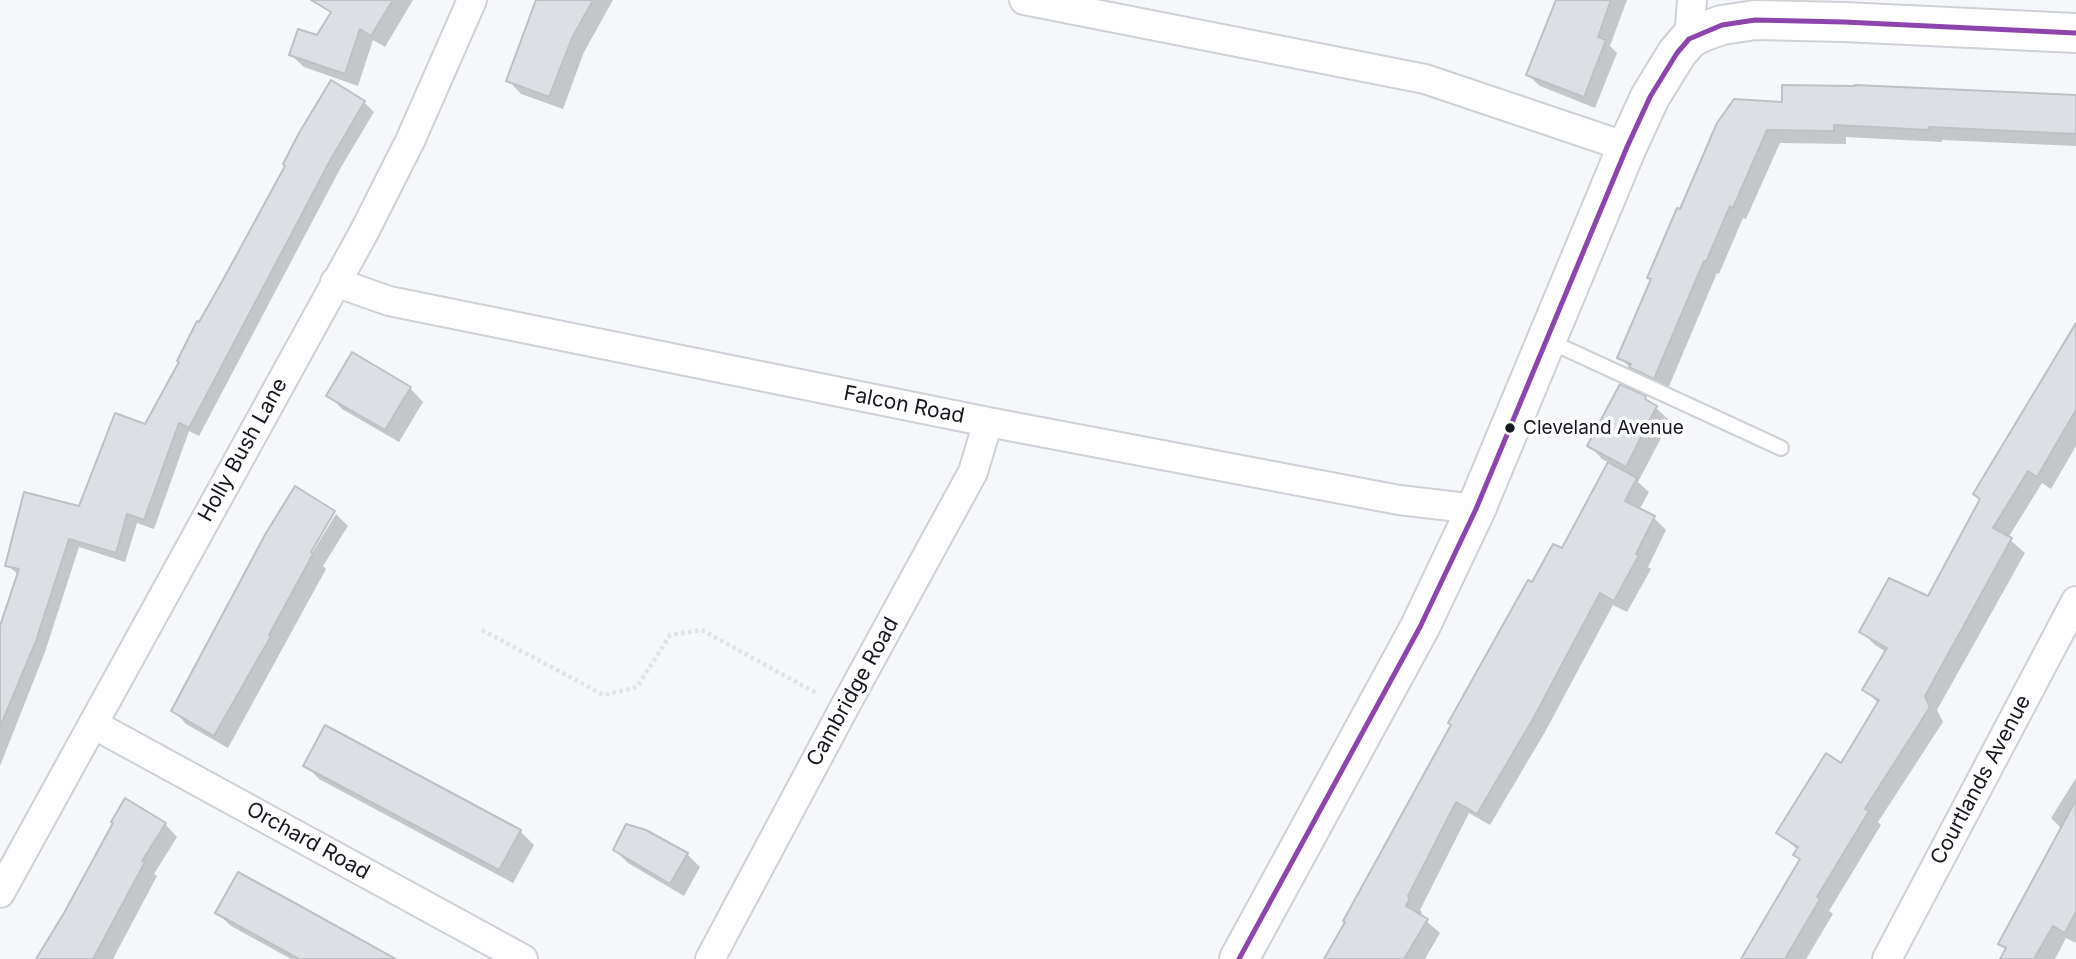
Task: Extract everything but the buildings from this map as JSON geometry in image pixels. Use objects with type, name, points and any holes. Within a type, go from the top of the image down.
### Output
[{"type":"street","name":"Holly Bush Lane","points":[[3,879],[93,724],[397,169],[472,0]]},
{"type":"street","points":[[1024,0],[1425,79],[1627,147]]},
{"type":"street","points":[[1689,39],[1692,0]]},
{"type":"street","points":[[1239,959],[1420,627],[1476,509],[1627,147],[1650,97],[1677,53],[1689,39],[1722,25],[1755,20],[2076,33]]},
{"type":"street","name":"Falcon Road","points":[[335,282],[389,301],[988,422],[1399,500],[1476,509]]},
{"type":"street","name":"Cambridge Road","points":[[710,959],[973,472],[988,422]]},
{"type":"street","name":"Courtlands Avenue","points":[[1887,959],[2076,601]]},
{"type":"street","name":"Orchard Road","points":[[93,724],[523,959]]},
{"type":"lane","points":[[1548,340],[1780,448]]},
{"type":"path","points":[[482,630],[604,695],[637,687],[670,635],[702,630],[844,708]]},
{"type":"transit line","points":[[1239,959],[1420,627],[1476,509],[1627,147],[1650,97],[1677,53],[1689,39],[1722,25],[1755,20],[2076,33]]},
{"type":"place","name":"Cleveland Avenue","points":[[1510,428]]}]
